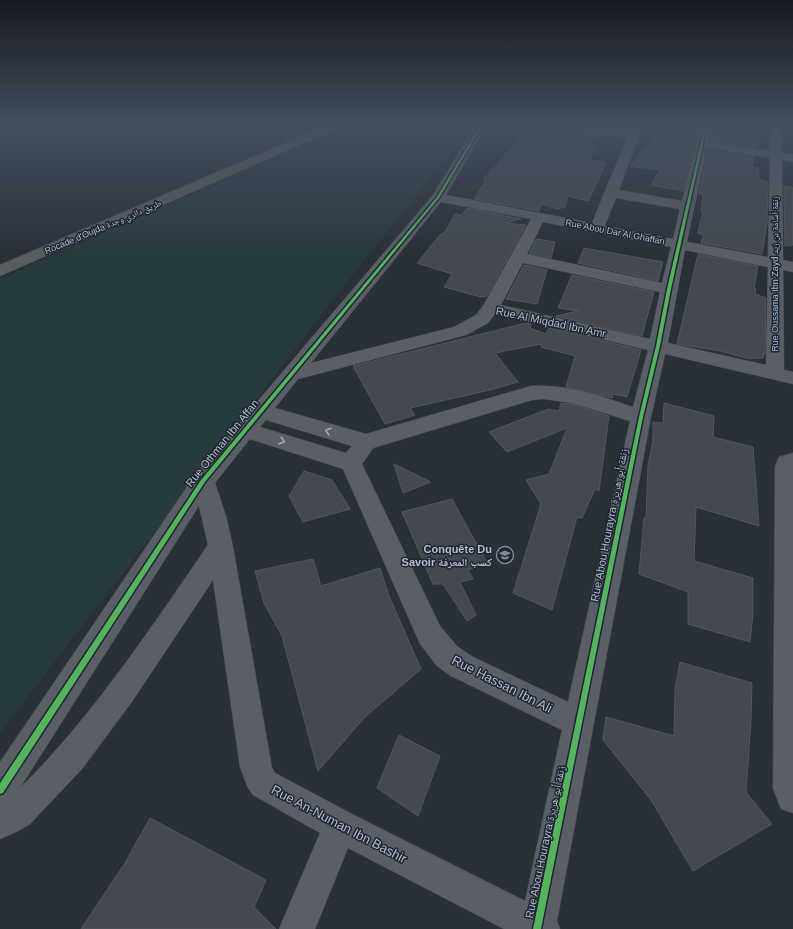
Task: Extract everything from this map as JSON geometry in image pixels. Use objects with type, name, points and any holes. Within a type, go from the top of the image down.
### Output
[{"type":"highway","name":"Rocade d'Oujda طريق دائري وجدة","points":[[0,257],[210,168]]},
{"type":"highway","name":"Rocade d'Oujda طريق دائري وجدة","points":[[0,271],[237,168]]},
{"type":"street","name":"Rue Othman Ibn Affan","points":[[0,790],[202,481],[293,374],[438,197],[456,168]]},
{"type":"street","points":[[597,229],[620,168]]},
{"type":"street","name":"Rue Abou Hourayra زنقة أبو هريرة","points":[[539,928],[640,417],[658,346],[669,289],[696,168]]},
{"type":"street","name":"Rue Oussama Ibn Zayd زنقة أسامة بن زيد","points":[[775,374],[776,168]]},
{"type":"street","points":[[611,193],[688,206]]},
{"type":"street","name":"Rue Abou Dar Al Ghaffari","points":[[438,197],[793,267]]},
{"type":"street","points":[[491,308],[539,217]]},
{"type":"street","points":[[518,258],[669,289]]},
{"type":"street","name":"Rue Al Miqdad Ibn Amr","points":[[293,374],[460,331],[478,321],[491,308],[793,378]]},
{"type":"street","points":[[261,411],[366,442],[531,392],[567,395],[640,417]]},
{"type":"street","points":[[245,430],[351,463],[366,442]]},
{"type":"street","name":"Rue Hassan Ibn Ali","points":[[351,463],[430,635],[442,650],[462,666],[580,722]]},
{"type":"street","points":[[789,463],[789,788],[793,797]]},
{"type":"street","name":"Rue An-Numan Ibn Bashir","points":[[202,481],[214,516],[221,547],[255,761],[259,777],[270,789],[539,928]]},
{"type":"street","points":[[0,822],[22,808],[52,779],[110,709],[221,547]]},
{"type":"street","points":[[297,929],[340,826]]},
{"type":"green space","points":[[251,168],[438,168],[336,296],[0,733],[0,279]]},
{"type":"building","points":[[493,168],[603,168],[588,201],[568,196],[565,207],[557,209],[542,204],[539,211],[474,199],[486,180],[483,180]]},
{"type":"building","points":[[648,168],[688,168],[683,191],[651,185],[660,170]]},
{"type":"building","points":[[704,168],[759,168],[758,179],[768,182],[767,223],[762,254],[701,243],[703,235],[698,233],[703,212],[701,212],[703,194],[699,194]]},
{"type":"building","points":[[784,186],[793,188],[793,245],[785,246]]},
{"type":"building","points":[[467,208],[521,219],[505,223],[526,225],[487,296],[481,297],[444,287],[452,274],[417,263],[439,236],[445,232],[455,214],[462,215]]},
{"type":"building","points":[[536,239],[555,242],[551,258],[529,253]]},
{"type":"building","points":[[584,248],[663,262],[658,281],[578,263]]},
{"type":"building","points":[[698,254],[758,266],[754,288],[756,289],[755,294],[766,298],[765,351],[763,358],[750,359],[720,351],[677,344]]},
{"type":"building","points":[[524,265],[547,270],[537,304],[506,299]]},
{"type":"building","points":[[572,275],[654,292],[642,336],[556,316],[578,311],[558,308]]},
{"type":"building","points":[[526,323],[531,324],[530,328],[546,334],[549,328],[641,350],[627,397],[613,394],[612,398],[566,387],[575,356],[541,347],[542,344],[495,353],[518,382],[490,390],[410,408],[415,415],[385,424],[353,366]]},
{"type":"building","points":[[561,403],[572,404],[609,416],[599,491],[595,489],[582,518],[577,517],[552,610],[513,593],[541,504],[526,480],[549,474],[567,428],[507,452],[489,432],[548,409],[559,411]]},
{"type":"building","points":[[664,403],[714,416],[713,437],[753,447],[759,526],[696,507],[694,561],[753,578],[753,613],[750,642],[688,624],[688,592],[639,574],[644,518],[646,518],[648,465],[653,441],[653,422],[663,423]]},
{"type":"building","points":[[394,464],[431,482],[403,493]]},
{"type":"building","points":[[304,471],[332,480],[350,509],[303,522],[289,496]]},
{"type":"building","points":[[452,499],[487,563],[468,570],[473,579],[460,582],[476,615],[467,621],[443,584],[433,584],[402,512]]},
{"type":"building","points":[[313,559],[321,586],[380,568],[389,596],[421,669],[365,717],[318,771],[282,636],[264,603],[255,571]]},
{"type":"building","points":[[680,662],[752,683],[746,792],[772,824],[693,871],[651,800],[603,740],[606,717],[674,736],[675,690]]},
{"type":"building","points":[[399,735],[440,756],[418,816],[377,788]]},
{"type":"building","points":[[150,818],[266,880],[254,907],[276,929],[81,929],[125,863]]},
{"type":"cycle path","points":[[0,790],[203,481],[438,197],[456,168]]},
{"type":"cycle path","points":[[537,929],[641,417],[658,346],[669,289],[696,168]]},
{"type":"place","name":"Conquête Du Savoir كسب المعرفة","points":[[505,555]]}]
